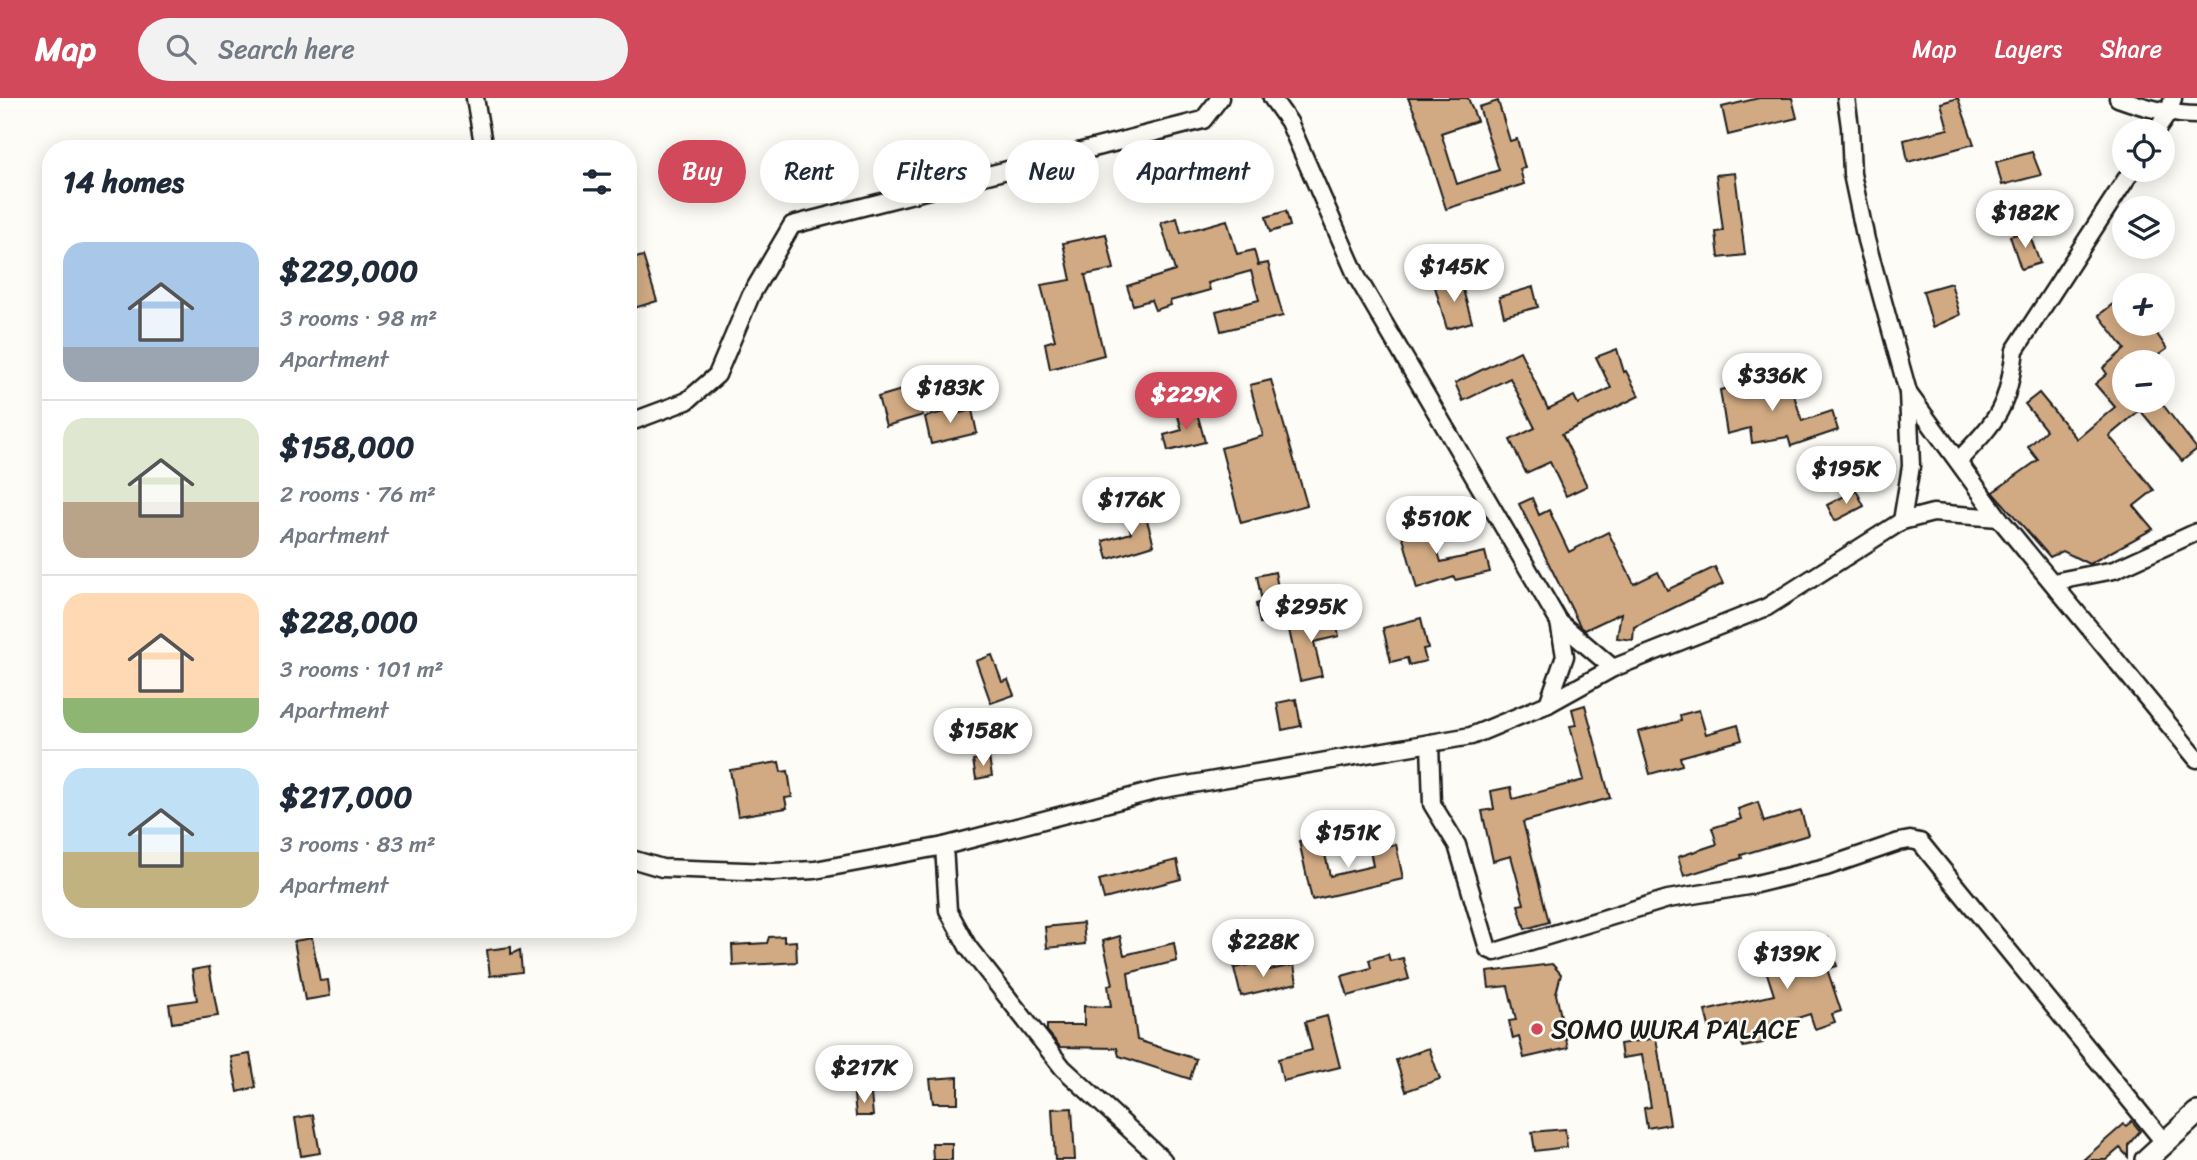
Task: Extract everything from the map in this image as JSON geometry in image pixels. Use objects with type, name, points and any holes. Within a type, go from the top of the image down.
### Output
[{"type":"street","points":[[475,98],[483,140]]},
{"type":"street","points":[[637,420],[687,401],[716,375],[751,295],[792,225],[1203,120],[1220,98]]},
{"type":"street","points":[[1272,98],[1289,122],[1357,277],[1559,622],[1613,668]]},
{"type":"street","points":[[1846,98],[1852,174],[1866,240],[1908,393],[1911,466],[1902,521]]},
{"type":"street","points":[[2118,98],[2171,105],[2197,115]]},
{"type":"street","points":[[1958,461],[1987,430],[2005,404],[2015,350],[2124,182]]},
{"type":"street","points":[[1908,393],[1999,518],[2197,759]]},
{"type":"street","points":[[637,861],[662,868],[773,872],[815,870],[944,846],[1158,790],[1471,736],[1548,704],[1613,668],[1767,607],[1902,521],[1933,513],[1999,518]]},
{"type":"street","points":[[2053,582],[2115,570],[2197,532]]},
{"type":"street","points":[[1548,704],[1565,656],[1559,622]]},
{"type":"street","points":[[1430,743],[1432,804],[1457,845],[1488,949],[1495,952],[1668,900],[1748,886],[1826,867],[1899,842],[1920,842],[2164,1142]]},
{"type":"street","points":[[944,846],[948,910],[968,947],[1063,1068],[1163,1160]]},
{"type":"street","points":[[2146,1160],[2197,1113]]},
{"type":"building","points":[[1408,98],[1468,98],[1477,121],[1441,133],[1457,184],[1499,170],[1479,107],[1498,101],[1510,141],[1517,139],[1525,168],[1520,169],[1524,184],[1446,209]]},
{"type":"building","points":[[1759,98],[1792,98],[1797,118],[1728,135],[1722,107]]},
{"type":"building","points":[[1958,98],[1974,144],[1908,162],[1904,140],[1948,129],[1941,103]]},
{"type":"building","points":[[2032,152],[2041,175],[2002,185],[1996,162]]},
{"type":"building","points":[[1735,173],[1745,255],[1719,258],[1716,232],[1723,231],[1716,175]]},
{"type":"building","points":[[1286,211],[1290,226],[1270,232],[1266,217]]},
{"type":"building","points":[[1177,218],[1181,233],[1227,220],[1237,254],[1254,250],[1258,265],[1268,263],[1283,316],[1221,331],[1216,311],[1259,300],[1251,271],[1208,283],[1210,290],[1170,301],[1171,305],[1155,310],[1151,300],[1133,305],[1127,286],[1175,271],[1161,223]]},
{"type":"building","points":[[2028,231],[2040,263],[2021,269],[2010,236]]},
{"type":"building","points":[[1106,234],[1114,269],[1085,275],[1104,355],[1050,369],[1045,343],[1055,340],[1041,285],[1071,280],[1063,243]]},
{"type":"building","points":[[643,256],[657,301],[637,307],[637,258]]},
{"type":"building","points":[[1460,279],[1472,322],[1447,329],[1435,287]]},
{"type":"building","points":[[1951,283],[1960,315],[1933,327],[1923,291]]},
{"type":"building","points":[[1533,287],[1538,307],[1504,316],[1499,297]]},
{"type":"building","points":[[2112,305],[2112,332],[2099,315]]},
{"type":"building","points":[[2115,336],[2158,336],[2167,349],[2124,350]]},
{"type":"building","points":[[1617,349],[1624,372],[1626,371],[1639,396],[1562,434],[1587,486],[1566,496],[1550,462],[1526,473],[1510,440],[1535,428],[1510,378],[1463,401],[1455,383],[1520,351],[1548,409],[1574,396],[1578,404],[1611,388],[1596,357]]},
{"type":"building","points":[[2112,360],[2112,404],[2095,384],[2107,374],[2103,368]]},
{"type":"building","points":[[1788,376],[1802,421],[1832,411],[1838,430],[1791,446],[1788,437],[1752,443],[1750,428],[1727,434],[1720,390]]},
{"type":"building","points":[[1271,380],[1307,505],[1241,523],[1221,448],[1263,436],[1250,385]]},
{"type":"building","points":[[915,386],[923,415],[886,426],[878,397]]},
{"type":"building","points":[[2039,393],[2077,439],[2112,410],[2112,413],[2136,413],[2109,436],[2154,490],[2134,506],[2153,529],[2089,564],[2063,551],[2050,557],[1993,492],[2038,460],[2028,447],[2046,430],[2025,404]]},
{"type":"building","points":[[959,408],[960,413],[972,410],[977,433],[931,444],[925,417]]},
{"type":"building","points":[[1196,409],[1205,442],[1168,451],[1164,435],[1182,430],[1177,413]]},
{"type":"building","points":[[2142,413],[2169,413],[2197,449],[2182,461]]},
{"type":"building","points":[[1856,490],[1864,506],[1835,521],[1827,505]]},
{"type":"building","points":[[1532,498],[1539,515],[1549,510],[1569,552],[1608,532],[1634,584],[1658,572],[1667,590],[1715,567],[1723,584],[1634,627],[1633,640],[1617,638],[1621,613],[1585,630],[1580,626],[1519,504]]},
{"type":"building","points":[[1144,510],[1154,545],[1108,559],[1103,541],[1131,533],[1126,515]]},
{"type":"building","points":[[1427,515],[1441,562],[1485,552],[1490,572],[1455,580],[1454,577],[1417,589],[1399,523]]},
{"type":"building","points":[[1275,572],[1284,618],[1260,623],[1256,604],[1262,602],[1257,576]]},
{"type":"building","points":[[1335,615],[1339,636],[1314,642],[1322,676],[1300,681],[1288,625]]},
{"type":"building","points":[[1421,618],[1428,648],[1423,649],[1426,661],[1409,665],[1407,658],[1391,662],[1383,628]]},
{"type":"building","points":[[992,655],[1002,682],[1008,680],[1014,695],[991,703],[976,661]]},
{"type":"building","points":[[1296,699],[1301,726],[1282,730],[1277,703]]},
{"type":"building","points":[[1585,705],[1610,798],[1523,822],[1549,922],[1525,929],[1518,905],[1524,904],[1511,856],[1493,861],[1482,811],[1494,809],[1491,791],[1511,787],[1513,799],[1584,780],[1570,726],[1576,725],[1572,709]]},
{"type":"building","points":[[1699,710],[1706,734],[1738,725],[1742,740],[1680,757],[1682,765],[1650,774],[1638,732],[1681,721],[1680,715]]},
{"type":"building","points":[[989,757],[992,776],[976,779],[973,760]]},
{"type":"building","points":[[779,762],[781,772],[788,771],[792,797],[785,798],[787,808],[738,816],[730,770]]},
{"type":"building","points":[[1758,802],[1764,822],[1801,811],[1808,835],[1684,876],[1678,857],[1717,844],[1712,828],[1741,819],[1738,809]]},
{"type":"building","points":[[1321,837],[1330,876],[1373,866],[1370,850],[1396,844],[1403,879],[1312,900],[1299,841]]},
{"type":"building","points":[[1177,860],[1181,879],[1104,899],[1099,880]]},
{"type":"building","points":[[1083,923],[1085,944],[1047,948],[1045,927]]},
{"type":"building","points":[[1815,934],[1818,942],[1828,938],[1837,966],[1827,969],[1841,1011],[1832,1014],[1835,1022],[1815,1029],[1810,1014],[1760,1030],[1763,1043],[1743,1047],[1738,1024],[1710,1030],[1705,1011],[1774,995],[1762,958],[1772,955],[1769,947]]},
{"type":"building","points":[[784,936],[784,942],[796,941],[797,962],[733,966],[732,945],[767,943],[769,937]]},
{"type":"building","points":[[1120,936],[1124,955],[1174,943],[1177,961],[1128,973],[1137,1040],[1196,1059],[1190,1079],[1119,1056],[1117,1048],[1060,1047],[1047,1031],[1047,1025],[1084,1025],[1084,1006],[1111,1007],[1108,985],[1113,984],[1103,941]]},
{"type":"building","points":[[312,938],[320,981],[328,980],[330,996],[305,1000],[294,941]]},
{"type":"building","points":[[511,947],[511,954],[520,950],[522,972],[490,976],[487,950]]},
{"type":"building","points":[[1388,954],[1390,961],[1403,958],[1409,979],[1348,996],[1342,976],[1371,968],[1369,960]]},
{"type":"building","points":[[1259,963],[1260,972],[1294,965],[1297,983],[1241,996],[1234,968]]},
{"type":"building","points":[[1552,964],[1561,974],[1556,994],[1568,1048],[1524,1058],[1519,1037],[1513,1039],[1509,1021],[1516,1020],[1508,986],[1489,988],[1487,972]]},
{"type":"building","points":[[209,967],[218,1016],[172,1023],[169,1004],[197,1000],[192,970]]},
{"type":"building","points":[[1327,1016],[1340,1067],[1283,1081],[1278,1059],[1312,1050],[1305,1022]]},
{"type":"building","points":[[1656,1038],[1670,1124],[1647,1128],[1644,1108],[1651,1107],[1642,1055],[1622,1058],[1620,1044]]},
{"type":"building","points":[[1429,1048],[1440,1079],[1406,1091],[1396,1060]]},
{"type":"building","points":[[250,1054],[256,1087],[238,1092],[231,1057]]},
{"type":"building","points":[[958,1077],[958,1103],[933,1103],[930,1079]]},
{"type":"building","points":[[871,1094],[873,1116],[856,1116],[854,1095]]},
{"type":"building","points":[[1072,1108],[1075,1160],[1055,1160],[1052,1109]]},
{"type":"building","points":[[313,1115],[320,1153],[301,1156],[295,1118]]},
{"type":"building","points":[[2132,1121],[2140,1131],[2128,1145],[2128,1157],[2120,1148],[2106,1160],[2083,1160],[2124,1124],[2126,1126]]},
{"type":"building","points":[[1565,1129],[1567,1147],[1535,1151],[1532,1132]]},
{"type":"building","points":[[932,1143],[952,1143],[952,1160],[933,1160]]},
{"type":"place","name":"SOMO WURA PALACE","points":[[1537,1029]]}]
